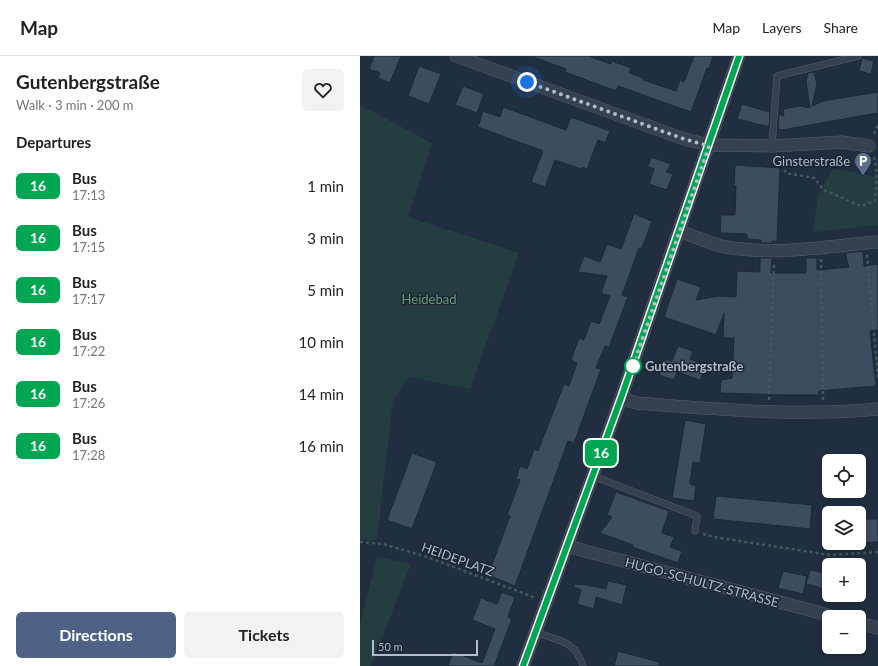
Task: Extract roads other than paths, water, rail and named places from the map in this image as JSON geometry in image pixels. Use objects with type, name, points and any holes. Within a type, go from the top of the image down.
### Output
[{"type":"street","points":[[456,56],[684,139],[709,146],[772,146],[842,142],[869,146]]},
{"type":"street","points":[[523,666],[621,398],[739,56]]},
{"type":"street","points":[[679,231],[723,246],[736,248],[775,250],[821,249],[878,242]]},
{"type":"street","points":[[621,398],[636,403],[769,413],[823,413],[878,409]]},
{"type":"street","name":"HUGO-SCHULTZ-STRASSE","points":[[568,546],[585,552],[822,613]]},
{"type":"street","points":[[866,625],[878,628]]},
{"type":"lane","points":[[772,146],[777,76],[858,56]]},
{"type":"lane","points":[[593,476],[697,516],[695,531]]},
{"type":"lane","points":[[536,632],[566,643],[572,647],[576,650],[584,666]]},
{"type":"place","name":"Ginsterstraße","points":[[863,176]]},
{"type":"place","name":"Gutenbergstraße","points":[[633,366]]},
{"type":"park label","name":"Heidebad","points":[[429,299]]}]
